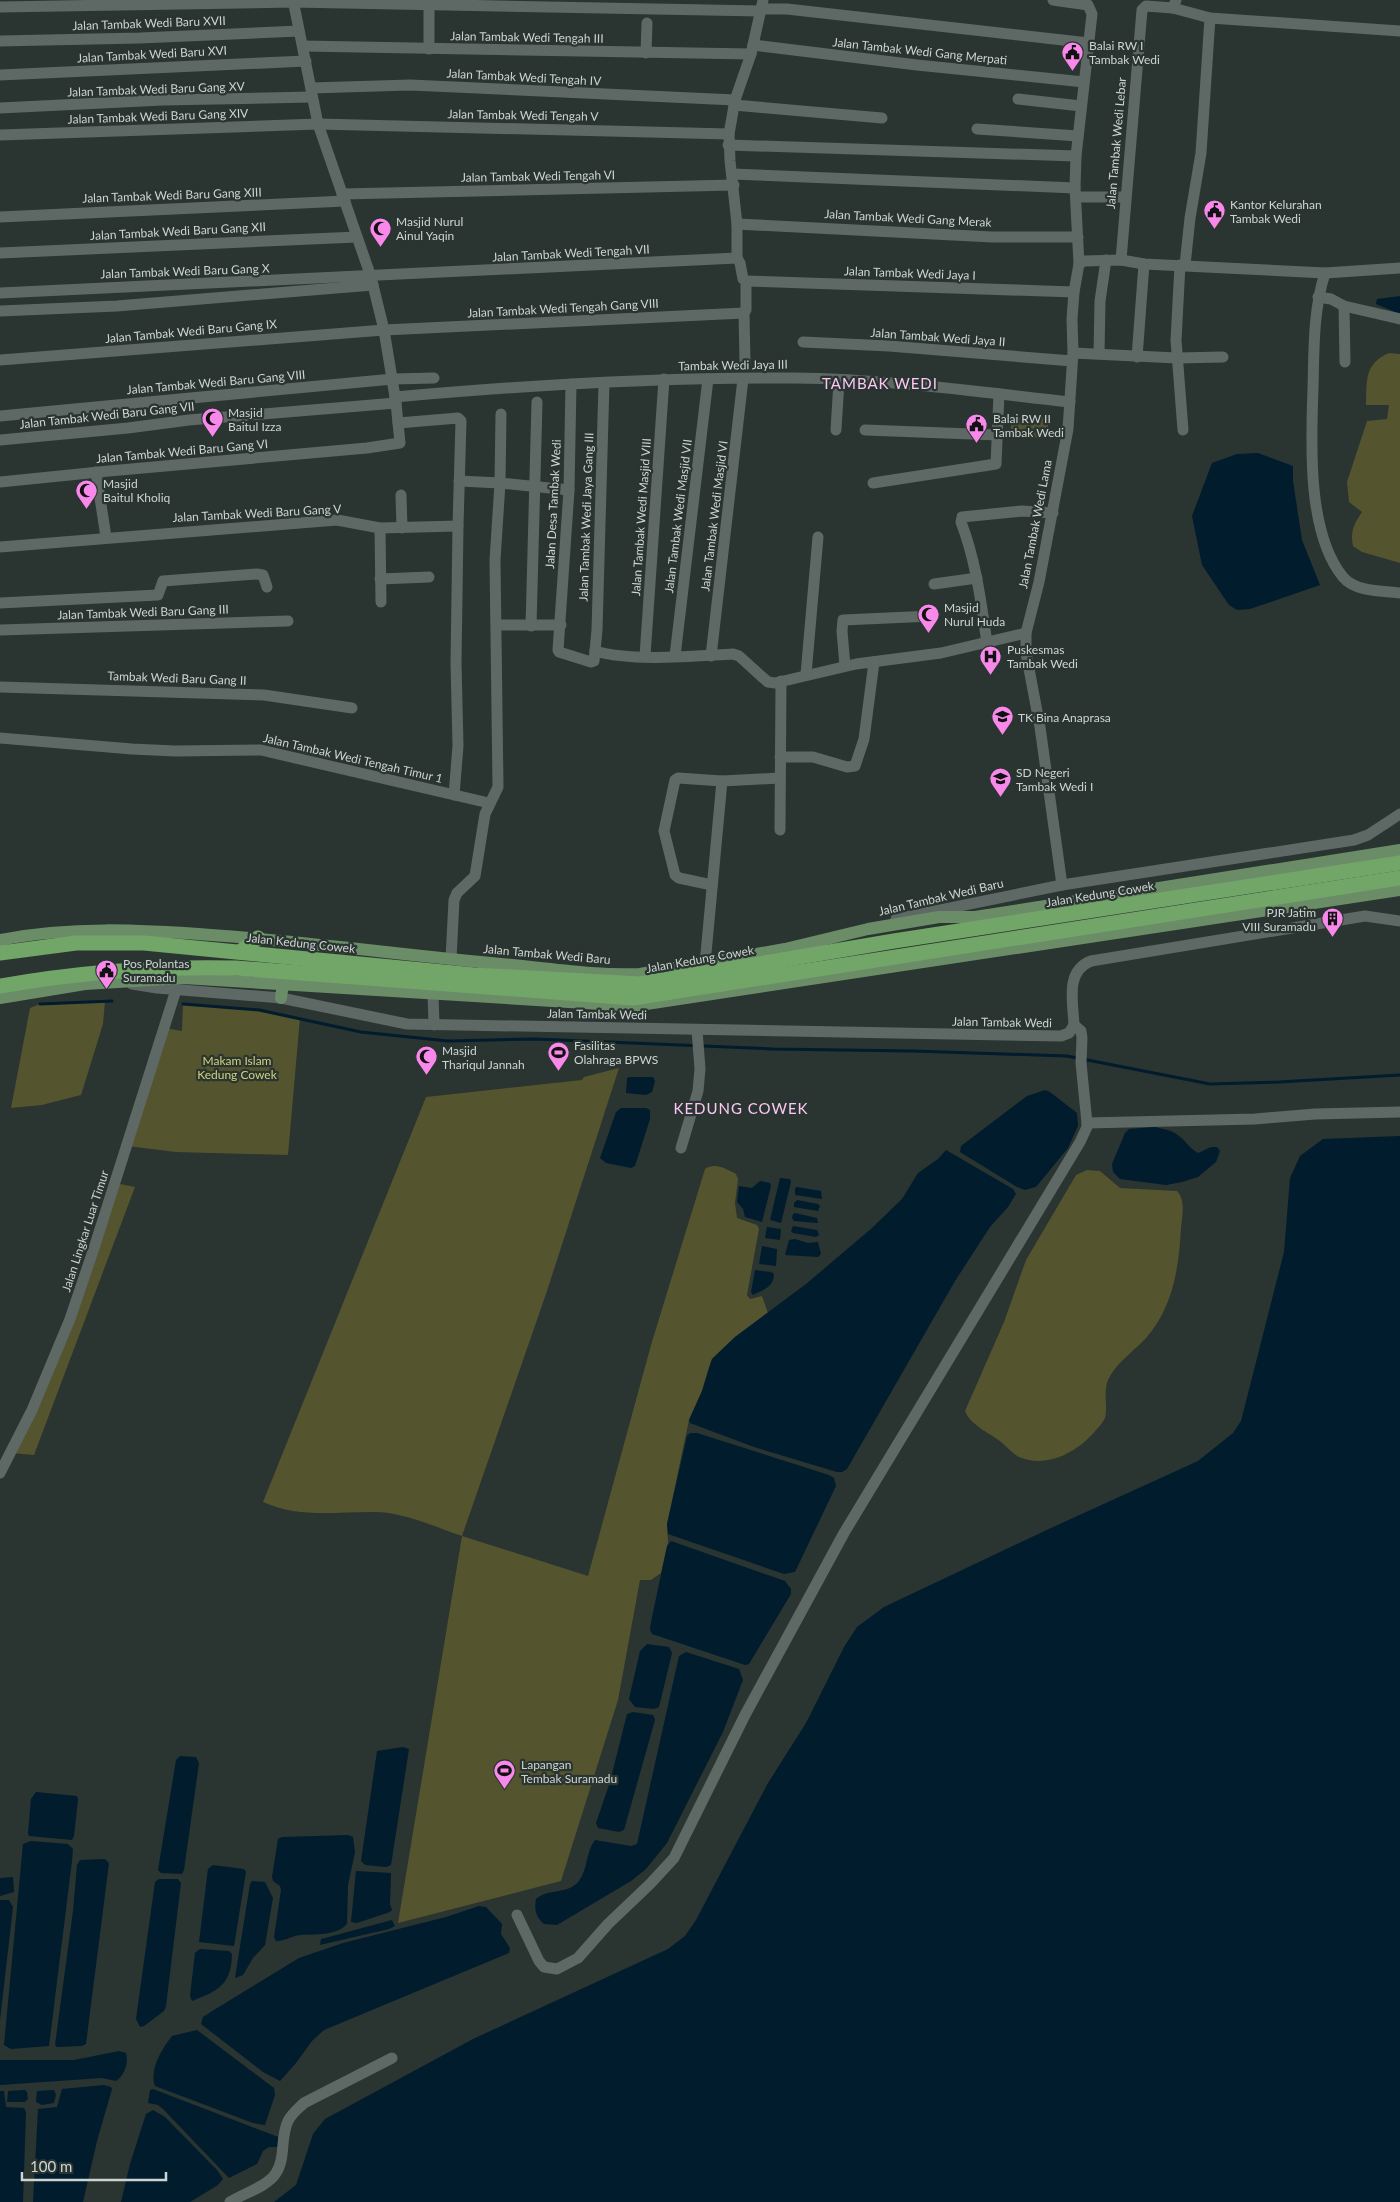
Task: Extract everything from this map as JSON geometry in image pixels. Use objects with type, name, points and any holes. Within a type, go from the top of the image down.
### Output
[{"type":"highway","name":"Jalan Kedung Cowek","points":[[0,953],[38,946],[113,942],[188,946],[474,975],[640,984],[885,942],[1400,863]]},
{"type":"highway","points":[[1,990],[24,990],[97,972],[186,966],[236,968],[633,998],[1400,878]]},
{"type":"highway","points":[[240,952],[258,938]]},
{"type":"main road","points":[[868,928],[939,917],[975,916],[1400,850]]},
{"type":"main road","points":[[24,990],[117,981],[184,978],[616,1006],[648,1005],[1400,890]]},
{"type":"main road","name":"Jalan Tambak Wedi Baru","points":[[451,960],[625,975],[705,964],[784,949],[868,928]]},
{"type":"main road","name":"Jalan Kedung Cowek","points":[[0,940],[48,932],[102,930],[173,931],[323,944],[451,960]]},
{"type":"main road","points":[[281,998],[283,983]]},
{"type":"street","points":[[1053,0],[1081,2]]},
{"type":"street","points":[[293,1],[318,124],[372,281],[393,379],[398,423],[459,419],[456,672],[458,746],[454,795]]},
{"type":"street","points":[[0,7],[293,1],[429,5],[762,7],[1089,43]]},
{"type":"street","name":"Jalan Tambak Wedi Lama","points":[[1062,885],[1040,727],[1026,653],[1026,633],[1068,429],[1074,292],[1079,264],[1076,156],[1092,14],[1088,5],[1081,2]]},
{"type":"street","points":[[1175,4],[1210,18],[1400,31]]},
{"type":"street","name":"Jalan Tambak Wedi Lebar","points":[[1121,260],[1142,10],[1146,6],[1175,4]]},
{"type":"street","points":[[429,5],[429,49]]},
{"type":"street","points":[[745,362],[744,313],[746,310],[746,281],[743,280],[740,263],[737,258],[737,224],[729,140],[734,102],[752,50],[762,7]]},
{"type":"street","points":[[1183,430],[1177,358],[1182,265],[1201,153],[1210,18]]},
{"type":"street","points":[[646,53],[647,22]]},
{"type":"street","name":"Jalan Tambak Wedi Baru XVII","points":[[0,42],[299,31]]},
{"type":"street","name":"Jalan Tambak Wedi Tengah III","points":[[303,46],[646,53],[752,50]]},
{"type":"street","name":"Jalan Tambak Wedi Gang Merpati","points":[[752,50],[1084,82]]},
{"type":"street","name":"Jalan Tambak Wedi Baru XVI","points":[[0,74],[306,61]]},
{"type":"street","name":"Jalan Tambak Wedi Tengah IV","points":[[312,92],[410,85],[734,102],[882,118]]},
{"type":"street","name":"Jalan Tambak Wedi Baru Gang XV","points":[[0,108],[312,92]]},
{"type":"street","points":[[1018,99],[1081,106]]},
{"type":"street","name":"Jalan Tambak Wedi Baru Gang XIV","points":[[0,135],[318,124]]},
{"type":"street","name":"Jalan Tambak Wedi Tengah V","points":[[318,124],[1076,156]]},
{"type":"street","points":[[977,129],[1078,136]]},
{"type":"street","name":"Jalan Tambak Wedi Tengah VI","points":[[344,198],[733,180],[1076,192],[1125,197]]},
{"type":"street","name":"Jalan Tambak Wedi Baru Gang XIII","points":[[0,217],[344,198]]},
{"type":"street","name":"Jalan Tambak Wedi Gang Merak","points":[[737,224],[992,237],[1078,237]]},
{"type":"street","name":"Jalan Tambak Wedi Baru Gang XII","points":[[0,253],[356,237]]},
{"type":"street","name":"Jalan Tambak Wedi Tengah VII","points":[[372,281],[737,258]]},
{"type":"street","points":[[1099,354],[1100,301],[1106,260]]},
{"type":"street","points":[[1079,264],[1084,261],[1121,260],[1144,264],[1325,273],[1400,268]]},
{"type":"street","points":[[1137,357],[1144,264]]},
{"type":"street","points":[[1325,273],[1318,297],[1314,361],[1313,482],[1322,529],[1333,562],[1344,578],[1351,584],[1371,590],[1400,594]]},
{"type":"street","points":[[0,312],[117,306],[372,281]]},
{"type":"street","name":"Jalan Tambak Wedi Baru Gang X","points":[[0,293],[372,281]]},
{"type":"street","name":"Jalan Tambak Wedi Jaya I","points":[[746,281],[1074,292]]},
{"type":"street","points":[[1318,297],[1331,299],[1344,306],[1400,318]]},
{"type":"street","points":[[1344,306],[1345,362]]},
{"type":"street","name":"Jalan Tambak Wedi Tengah Gang VIII","points":[[384,330],[744,313]]},
{"type":"street","name":"Jalan Tambak Wedi Baru Gang IX","points":[[0,360],[384,330]]},
{"type":"street","name":"Jalan Tambak Wedi Jaya II","points":[[803,342],[1072,357],[1099,354],[1177,358],[1223,357]]},
{"type":"street","name":"Jalan Tambak Wedi Baru Gang VIII","points":[[0,416],[393,379],[434,378]]},
{"type":"street","name":"Tambak Wedi Jaya III","points":[[396,400],[499,387],[664,379],[797,378],[921,386],[1070,402]]},
{"type":"street","name":"Jalan Tambak Wedi Masjid VIII","points":[[645,656],[664,379]]},
{"type":"street","name":"Jalan Tambak Wedi Masjid VII","points":[[675,656],[708,379]]},
{"type":"street","name":"Jalan Tambak Wedi Masjid VI","points":[[712,656],[743,379]]},
{"type":"street","points":[[836,430],[838,381]]},
{"type":"street","name":"Jalan Tambak Wedi Jaya Gang III","points":[[595,651],[604,383]]},
{"type":"street","name":"Jalan Desa Tambak Wedi","points":[[571,384],[569,490],[559,652],[591,662],[594,661],[595,651]]},
{"type":"street","points":[[873,482],[992,465],[997,462],[999,394]]},
{"type":"street","name":"Jalan Tambak Wedi Baru Gang VII","points":[[0,440],[396,400]]},
{"type":"street","name":"Jalan Desa Tambak Wedi","points":[[531,626],[537,402]]},
{"type":"street","points":[[451,960],[454,900],[457,894],[475,876],[485,814],[496,792],[499,780],[496,708],[495,560],[500,483],[501,414]]},
{"type":"street","name":"Jalan Tambak Wedi Baru Gang VI","points":[[0,482],[398,445],[400,442],[398,423]]},
{"type":"street","points":[[865,430],[998,435]]},
{"type":"street","points":[[96,472],[106,537]]},
{"type":"street","points":[[459,482],[500,483],[534,488],[569,490]]},
{"type":"street","points":[[401,494],[402,528]]},
{"type":"street","points":[[987,643],[971,548],[961,522],[962,518],[1022,511],[1052,513]]},
{"type":"street","name":"Jalan Tambak Wedi Baru Gang V","points":[[0,547],[106,537],[337,520],[380,528],[458,526]]},
{"type":"street","points":[[380,528],[381,602]]},
{"type":"street","points":[[806,674],[818,537]]},
{"type":"street","points":[[0,603],[158,595],[163,581],[257,574],[264,575],[267,587]]},
{"type":"street","points":[[380,579],[429,577]]},
{"type":"street","points":[[934,584],[977,578]]},
{"type":"street","points":[[845,666],[842,631],[844,620],[932,616]]},
{"type":"street","name":"Jalan Tambak Wedi Baru Gang III","points":[[0,630],[288,622]]},
{"type":"street","points":[[496,625],[561,625]]},
{"type":"street","points":[[595,651],[645,656],[737,655],[768,682],[781,681],[845,666],[942,653],[1026,633]]},
{"type":"street","points":[[780,757],[813,758],[847,767],[855,766],[864,739],[874,662]]},
{"type":"street","points":[[780,830],[781,681]]},
{"type":"street","name":"Tambak Wedi Baru Gang II","points":[[0,687],[264,695],[352,708]]},
{"type":"street","name":"Jalan Tambak Wedi Tengah Timur 1","points":[[0,738],[175,751],[261,750],[489,803]]},
{"type":"street","points":[[712,885],[679,878],[675,875],[664,831],[676,779],[722,781],[780,778]]},
{"type":"street","points":[[705,964],[722,781]]},
{"type":"street","name":"Jalan Tambak Wedi Baru","points":[[868,928],[924,912],[1062,885],[1354,840],[1368,835],[1400,814]]},
{"type":"street","points":[[517,1915],[539,1961],[544,1967],[551,1970],[563,1967],[572,1963],[585,1952],[608,1924],[674,1858],[745,1714],[844,1533],[1076,1150],[1087,1127],[1081,1031],[1074,1025],[1072,984],[1074,974],[1079,968],[1091,961],[1351,918],[1372,916],[1400,921]]},
{"type":"street","name":"Jalan Tambak Wedi","points":[[117,981],[176,990],[281,998],[407,1024],[697,1034],[1061,1036],[1069,1033],[1074,1025]]},
{"type":"street","name":"Jalan Lingkar Luar Timur","points":[[0,1473],[32,1410],[70,1318],[176,990]]},
{"type":"street","points":[[433,993],[434,1025]]},
{"type":"street","points":[[680,1148],[698,1091],[700,1070],[697,1034]]},
{"type":"street","points":[[1087,1123],[1255,1119],[1315,1114],[1400,1112]]},
{"type":"street","points":[[230,2202],[276,2174],[280,2165],[286,2126],[292,2114],[304,2103],[392,2058]]},
{"type":"green space","points":[[1389,353],[1400,354],[1400,563],[1362,552],[1353,546],[1353,528],[1362,512],[1349,502],[1347,482],[1367,421],[1387,419],[1389,405],[1366,405],[1366,396],[1368,374],[1371,368],[1381,357]]},
{"type":"green space","points":[[1011,417],[1048,417],[1048,438],[1011,437]]},
{"type":"green space","points":[[105,1001],[103,1024],[81,1095],[42,1105],[11,1108],[30,1008],[40,1004]]},
{"type":"green space","name":"Makam Islam Kedung Cowek","points":[[183,1004],[259,1010],[300,1018],[288,1155],[176,1152],[127,1146],[164,1028],[182,1031]]},
{"type":"green space","points":[[619,1068],[547,1291],[462,1536],[410,1518],[388,1513],[291,1511],[263,1502],[426,1097],[582,1080],[584,1077]]},
{"type":"green space","name":"Lapangan Tembak Suramadu","points":[[716,1166],[736,1174],[738,1179],[735,1203],[737,1218],[757,1225],[759,1229],[747,1295],[750,1299],[762,1296],[768,1313],[735,1337],[712,1359],[702,1391],[689,1420],[667,1524],[668,1543],[661,1573],[651,1580],[640,1580],[618,1700],[561,1881],[398,1923],[462,1536],[588,1576],[651,1345],[705,1169]]},
{"type":"green space","points":[[1087,1170],[1100,1171],[1120,1188],[1177,1191],[1182,1199],[1183,1208],[1176,1272],[1163,1314],[1146,1338],[1120,1363],[1108,1380],[1106,1413],[1101,1424],[1089,1438],[1071,1451],[1051,1460],[1030,1460],[1017,1456],[1001,1442],[976,1425],[965,1411],[1004,1322],[1026,1260],[1076,1175]]},
{"type":"green space","points":[[115,1183],[135,1187],[34,1455],[10,1453],[32,1410]]},
{"type":"water","points":[[1400,296],[1400,314],[1376,304],[1377,299]]},
{"type":"water","points":[[1258,453],[1293,466],[1293,481],[1302,540],[1320,585],[1250,609],[1237,610],[1229,605],[1202,565],[1192,516],[1212,463],[1237,454]]},
{"type":"water","points":[[653,1077],[655,1081],[652,1092],[646,1095],[626,1093],[627,1078]]},
{"type":"water","points":[[1045,1090],[1077,1113],[1078,1126],[1068,1148],[1036,1187],[1025,1190],[1017,1187],[960,1152],[961,1146],[1027,1096]]},
{"type":"water","points":[[621,1108],[646,1108],[650,1110],[650,1119],[635,1166],[631,1168],[606,1163],[600,1158],[616,1112]]},
{"type":"water","points":[[1155,1127],[1176,1134],[1198,1153],[1211,1147],[1217,1147],[1220,1151],[1216,1162],[1198,1177],[1166,1185],[1120,1179],[1113,1172],[1112,1164],[1125,1133],[1129,1129]]},
{"type":"water","points":[[1400,1136],[1400,2202],[274,2202],[296,2185],[313,2134],[325,2119],[473,2039],[668,1949],[685,1936],[696,1920],[768,1783],[806,1723],[844,1647],[857,1627],[884,1607],[1198,1461],[1233,1433],[1241,1421],[1284,1252],[1290,1178],[1300,1156],[1323,1139]]},
{"type":"water","points":[[946,1150],[1013,1189],[1016,1194],[1008,1207],[990,1227],[955,1281],[847,1469],[837,1472],[754,1447],[690,1423],[689,1420],[702,1391],[712,1359],[735,1337],[806,1284],[872,1228],[902,1199],[918,1173],[938,1159]]},
{"type":"water","points":[[780,1178],[790,1179],[791,1182],[781,1223],[770,1220]]},
{"type":"water","points":[[760,1181],[770,1183],[771,1186],[762,1222],[745,1217],[743,1209],[737,1202],[739,1186],[752,1188]]},
{"type":"water","points":[[795,1188],[821,1191],[822,1199],[795,1195]]},
{"type":"water","points":[[797,1200],[820,1206],[818,1211],[794,1207],[794,1203]]},
{"type":"water","points":[[795,1213],[817,1218],[818,1223],[794,1221],[792,1218]]},
{"type":"water","points":[[793,1226],[817,1230],[819,1235],[816,1237],[793,1233],[791,1231]]},
{"type":"water","points":[[767,1227],[781,1229],[780,1240],[765,1238]]},
{"type":"water","points":[[795,1239],[808,1243],[818,1242],[821,1254],[818,1257],[785,1255],[789,1240]]},
{"type":"water","points":[[762,1246],[777,1249],[776,1266],[759,1264]]},
{"type":"water","points":[[755,1270],[771,1272],[774,1274],[774,1278],[764,1290],[753,1295],[751,1292]]},
{"type":"water","points":[[690,1433],[697,1433],[834,1478],[836,1486],[795,1572],[784,1574],[668,1534],[667,1524],[687,1436]]},
{"type":"water","points":[[671,1541],[785,1581],[791,1589],[791,1594],[749,1664],[745,1665],[652,1634],[650,1630],[651,1622],[667,1546]]},
{"type":"water","points":[[647,1644],[669,1647],[672,1653],[659,1707],[654,1709],[635,1707],[629,1699],[640,1651]]},
{"type":"water","points":[[686,1652],[739,1669],[743,1680],[723,1732],[667,1843],[646,1869],[631,1881],[557,1925],[544,1924],[536,1913],[536,1899],[546,1894],[569,1888],[579,1881],[595,1840],[631,1846],[637,1844],[679,1656]]},
{"type":"water","points":[[633,1712],[653,1715],[655,1720],[624,1830],[619,1832],[598,1828],[596,1823],[610,1782],[627,1714]]},
{"type":"water","points":[[403,1747],[409,1749],[391,1865],[386,1867],[365,1865],[361,1861],[377,1751]]},
{"type":"water","points":[[180,1756],[196,1757],[199,1763],[184,1870],[182,1874],[161,1873],[158,1870],[176,1760]]},
{"type":"water","points":[[36,1792],[77,1796],[74,1836],[72,1840],[29,1836],[31,1799]]},
{"type":"water","points":[[348,1835],[353,1837],[355,1852],[348,1885],[347,1924],[337,1931],[300,1935],[276,1941],[274,1937],[281,1890],[272,1877],[278,1839],[282,1837]]},
{"type":"water","points":[[31,1841],[68,1844],[73,1849],[72,1861],[49,2046],[11,2049],[4,2045],[23,1844]]},
{"type":"water","points":[[105,1859],[109,1863],[86,2044],[82,2046],[57,2047],[55,2045],[73,1911],[77,1865],[80,1860]]},
{"type":"water","points":[[213,1865],[244,1869],[246,1872],[234,1946],[199,1942],[208,1869]]},
{"type":"water","points":[[356,1871],[391,1873],[390,1904],[392,1910],[390,1912],[357,1923],[351,1922]]},
{"type":"water","points":[[13,1877],[14,1892],[0,1896],[0,1878]]},
{"type":"water","points":[[159,1879],[178,1879],[181,1883],[166,2006],[164,2011],[140,2027],[136,2019],[155,1882]]},
{"type":"water","points":[[252,1881],[265,1882],[273,1898],[265,1945],[253,1958],[243,1975],[235,1978],[250,1884]]},
{"type":"water","points":[[0,1900],[9,1900],[13,1907],[0,2020]]},
{"type":"water","points":[[479,1906],[486,1907],[502,1924],[501,1934],[510,1948],[509,1953],[324,2030],[312,2041],[280,2081],[263,2072],[201,2024],[203,2017],[299,1958],[343,1943],[446,1917]]},
{"type":"water","points":[[392,1920],[395,1926],[389,1929],[320,1945],[321,1939]]},
{"type":"water","points":[[200,1949],[229,1951],[232,1954],[231,1964],[226,1980],[222,1985],[192,2001],[190,1996],[195,1953]]},
{"type":"water","points":[[197,2030],[274,2088],[275,2095],[265,2125],[253,2123],[155,2086],[155,2066],[164,2047],[172,2036]]},
{"type":"water","points":[[119,2051],[126,2053],[127,2061],[123,2073],[116,2081],[102,2078],[0,2085],[0,2060],[74,2060]]},
{"type":"water","points":[[104,2085],[112,2089],[97,2141],[83,2202],[33,2202],[38,2109],[57,2107],[62,2089]]},
{"type":"water","points":[[153,2089],[281,2138],[279,2147],[269,2147],[263,2151],[257,2164],[229,2178],[163,2109],[158,2105],[148,2103],[150,2090]]},
{"type":"water","points":[[25,2090],[28,2099],[25,2102],[7,2102],[8,2091]]},
{"type":"water","points":[[54,2090],[56,2095],[54,2103],[42,2105],[36,2102],[37,2091]]},
{"type":"water","points":[[0,2091],[4,2091],[6,2107],[24,2108],[26,2112],[23,2202],[0,2202]]},
{"type":"water","points":[[153,2110],[165,2117],[217,2170],[223,2179],[218,2185],[190,2202],[121,2202],[130,2164],[146,2114]]},
{"type":"waterway","points":[[40,1004],[112,1001]]},
{"type":"waterway","points":[[183,1004],[259,1010],[361,1032],[448,1041],[535,1039],[774,1049],[1067,1056],[1210,1084],[1400,1075]]},
{"type":"place","name":"Balai RW I Tambak Wedi","points":[[1073,71]]},
{"type":"place","name":"Kantor Kelurahan Tambak Wedi","points":[[1214,230]]},
{"type":"place","name":"Masjid Nurul Ainul Yaqin","points":[[380,247]]},
{"type":"place","name":"Masjid Baitul Izza","points":[[212,438]]},
{"type":"place","name":"Balai RW II Tambak Wedi","points":[[977,444]]},
{"type":"place","name":"Masjid Baitul Kholiq","points":[[87,509]]},
{"type":"place","name":"Masjid Nurul Huda","points":[[928,633]]},
{"type":"place","name":"Puskesmas Tambak Wedi","points":[[991,675]]},
{"type":"place","name":"TK Bina Anaprasa","points":[[1002,736]]},
{"type":"place","name":"SD Negeri Tambak Wedi I","points":[[1000,798]]},
{"type":"place","name":"PJR Jatim VIII Suramadu","points":[[1332,938]]},
{"type":"place","name":"Pos Polantas Suramadu","points":[[107,989]]},
{"type":"place","name":"Fasilitas Olahraga BPWS","points":[[558,1071]]},
{"type":"place","name":"Masjid Thariqul Jannah","points":[[426,1076]]},
{"type":"place","name":"Lapangan Tembak Suramadu","points":[[505,1790]]},
{"type":"district","name":"TAMBAK WEDI","points":[[880,383]]},
{"type":"district","name":"KEDUNG COWEK","points":[[741,1108]]}]
